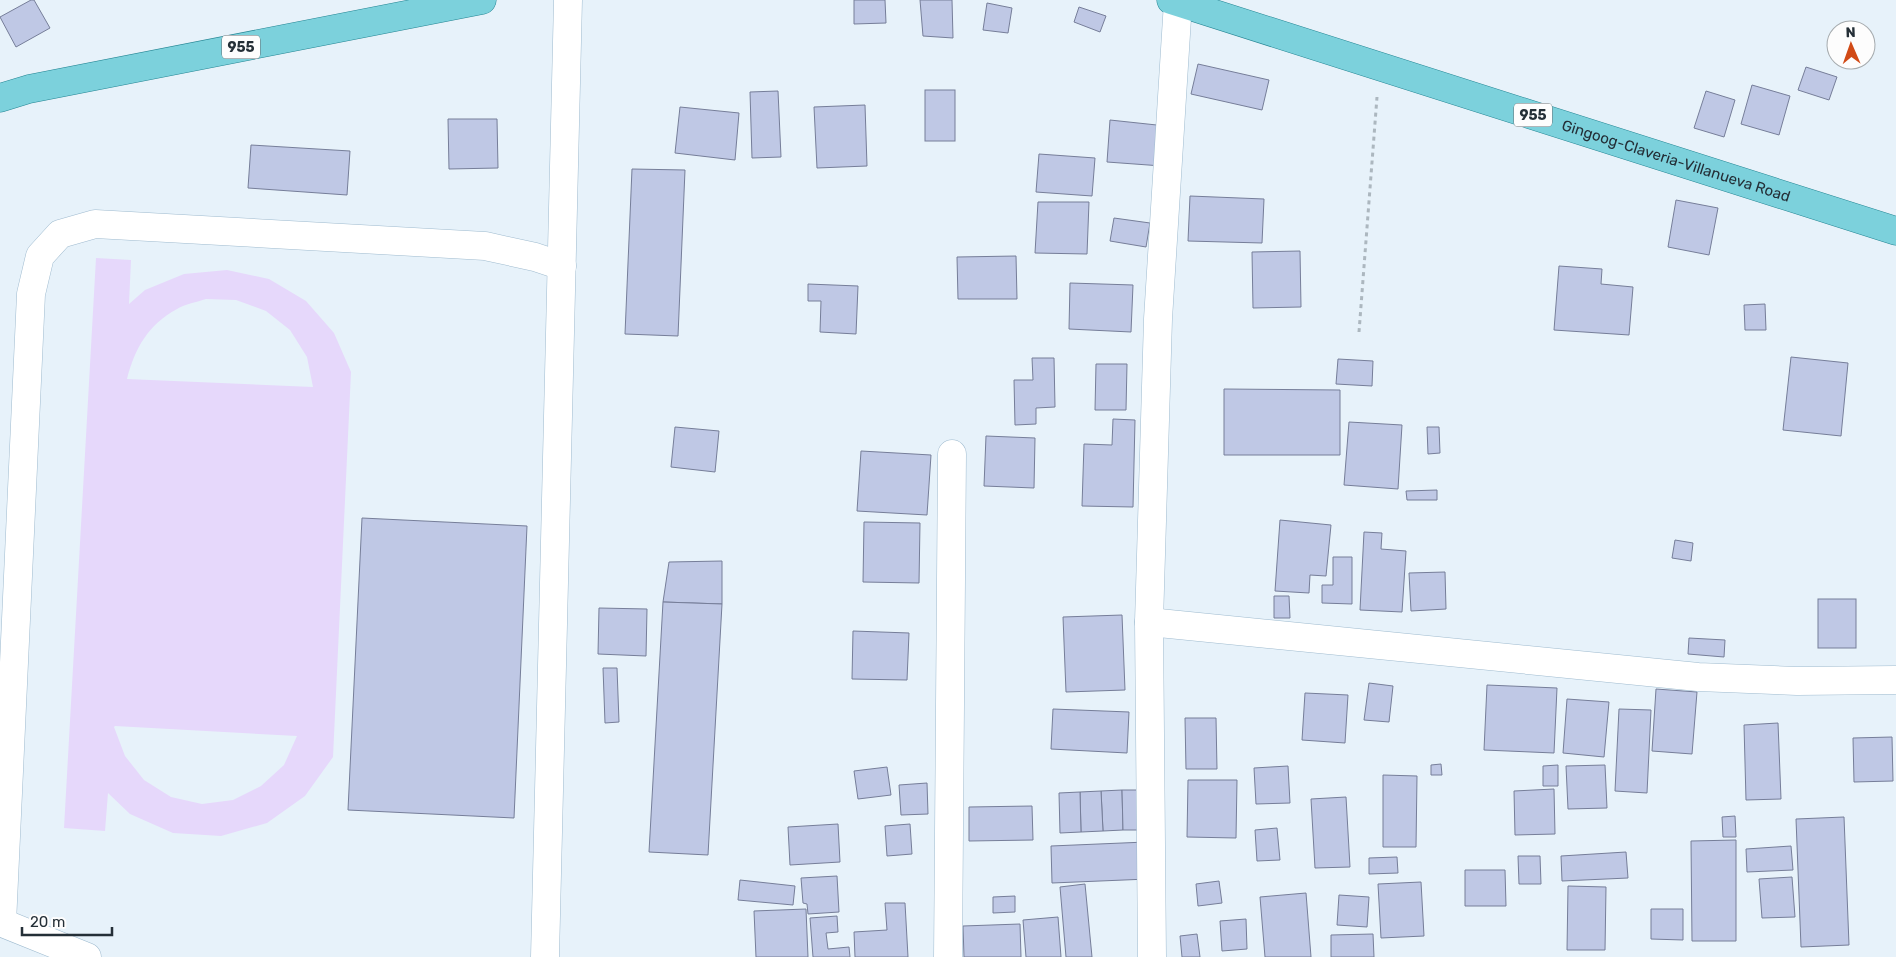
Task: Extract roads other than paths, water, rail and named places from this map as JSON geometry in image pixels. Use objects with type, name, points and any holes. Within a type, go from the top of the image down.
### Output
[{"type":"main road","name":"955","points":[[0,98],[29,89],[482,0]]},
{"type":"main road","name":"Gingoog-Claveria-Villanueva Road","points":[[1175,1],[1223,8],[1380,66],[1896,231]]},
{"type":"street","points":[[545,957],[568,0]]},
{"type":"street","points":[[1152,957],[1149,622],[1158,319],[1175,1]]},
{"type":"street","points":[[87,957],[1,923],[31,294],[40,256],[60,234],[95,224],[485,246],[535,257],[562,266]]},
{"type":"street","points":[[948,957],[952,454]]},
{"type":"street","points":[[1149,622],[1698,677],[1798,681],[1896,680]]}]
